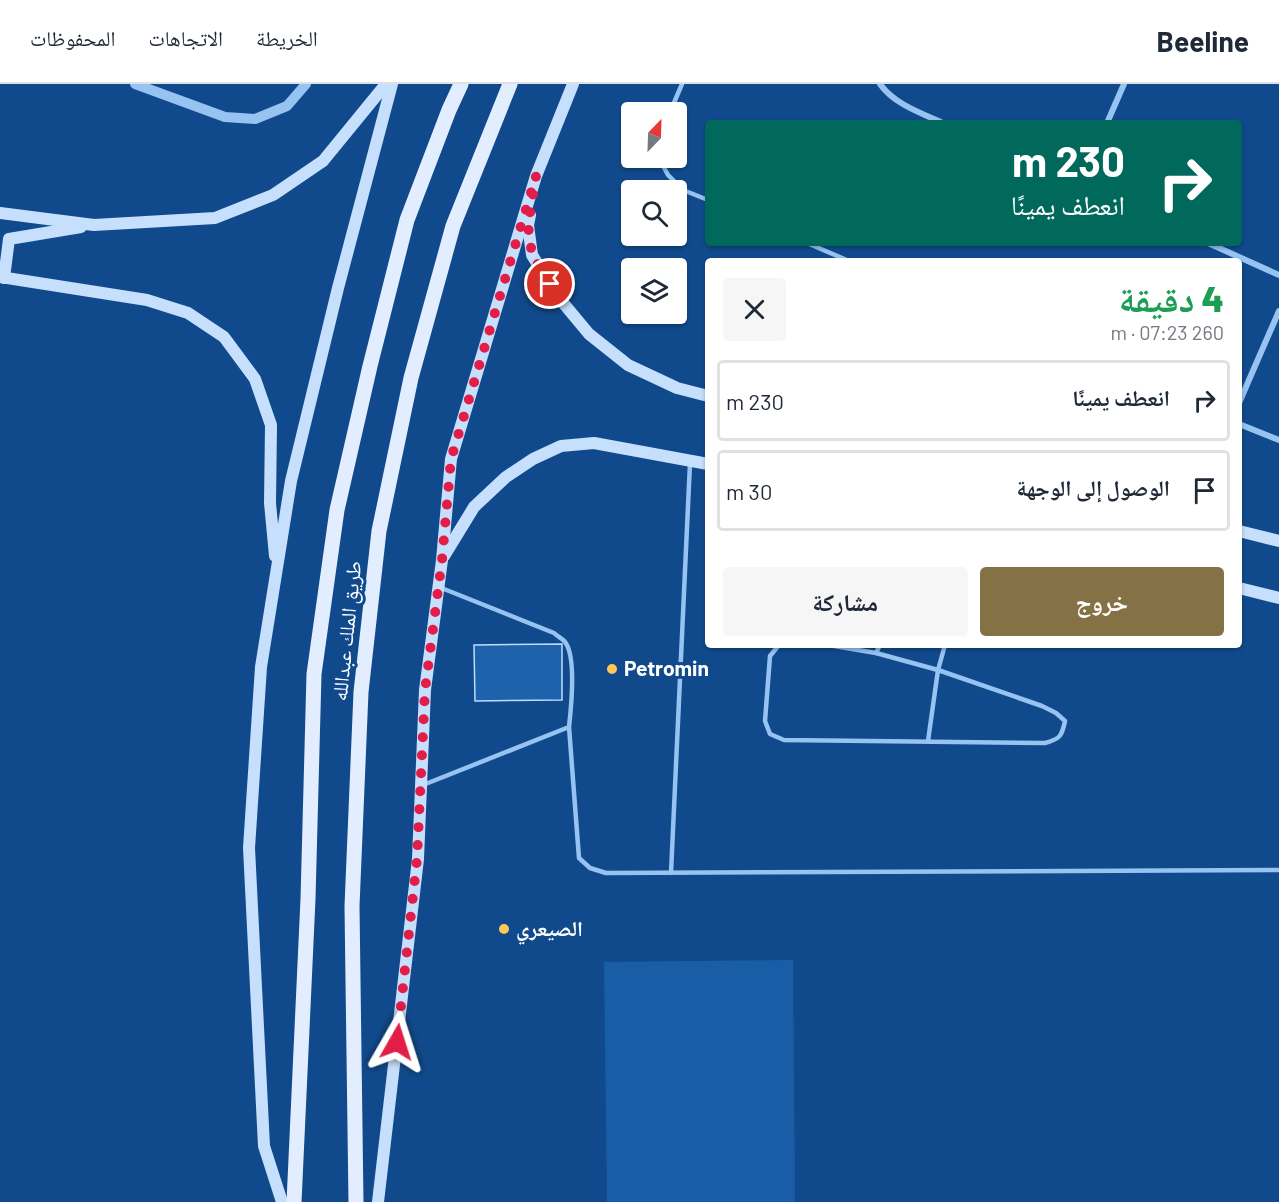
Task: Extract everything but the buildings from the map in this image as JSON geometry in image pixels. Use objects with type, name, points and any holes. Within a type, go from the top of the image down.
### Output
[{"type":"main road","points":[[276,575],[270,503],[271,425],[255,379],[224,337],[188,313],[147,300],[2,278],[9,239],[94,225],[215,218],[273,195],[323,161],[386,84]]},
{"type":"main road","points":[[282,1202],[264,1146],[249,848],[261,667],[291,481],[338,288],[392,84]]},
{"type":"main road","name":"طريق الملك عبدالله","points":[[294,1202],[308,899],[314,674],[337,510],[407,220],[460,84]]},
{"type":"main road","name":"طريق الملك عبدالله","points":[[356,1202],[352,906],[361,692],[379,531],[411,378],[453,226],[510,84]]},
{"type":"main road","points":[[378,1202],[417,859],[425,690],[442,560],[451,459],[536,176],[573,84]]},
{"type":"main road","points":[[536,176],[528,225],[532,255],[560,298],[589,334],[628,365],[676,388],[705,395]]},
{"type":"main road","points":[[0,213],[94,225]]},
{"type":"main road","points":[[442,560],[474,507],[506,477],[533,459],[561,446],[594,443],[705,463]]},
{"type":"main road","points":[[1242,532],[1279,541]]},
{"type":"main road","points":[[1242,589],[1279,598]]},
{"type":"street","points":[[135,84],[225,117],[255,119],[287,105],[306,84]]},
{"type":"street","points":[[880,84],[886,93],[910,108],[936,120]]},
{"type":"street","points":[[1108,120],[1124,84]]},
{"type":"street","points":[[1215,246],[1241,258]]},
{"type":"street","points":[[1242,258],[1279,275]]},
{"type":"street","points":[[1242,396],[1279,312]]},
{"type":"street","points":[[1242,425],[1279,440]]},
{"type":"lane","points":[[674,102],[682,84]]},
{"type":"lane","points":[[664,168],[683,190],[705,199]]},
{"type":"lane","points":[[814,246],[842,258]]},
{"type":"lane","points":[[671,873],[690,460]]},
{"type":"lane","points":[[438,587],[554,633],[566,642],[571,655],[572,698],[569,727],[579,858],[590,868],[606,873],[1279,870]]},
{"type":"lane","points":[[777,648],[770,656],[765,721],[770,734],[784,740],[1045,743],[1055,740],[1062,734],[1065,721],[1042,706],[938,670],[876,653],[846,648]]},
{"type":"lane","points":[[876,653],[878,648]]},
{"type":"lane","points":[[928,741],[938,670],[944,648]]},
{"type":"lane","points":[[421,786],[569,727]]},
{"type":"shaded area","points":[[793,960],[795,1202],[607,1202],[604,962]]},
{"type":"place","name":"Petromin","points":[[612,669]]},
{"type":"place","name":"الصيعري","points":[[504,929]]},
{"type":"route","points":[[397,1042],[417,859],[425,690],[442,560],[451,459],[536,176],[528,225],[532,255],[550,284]]}]
